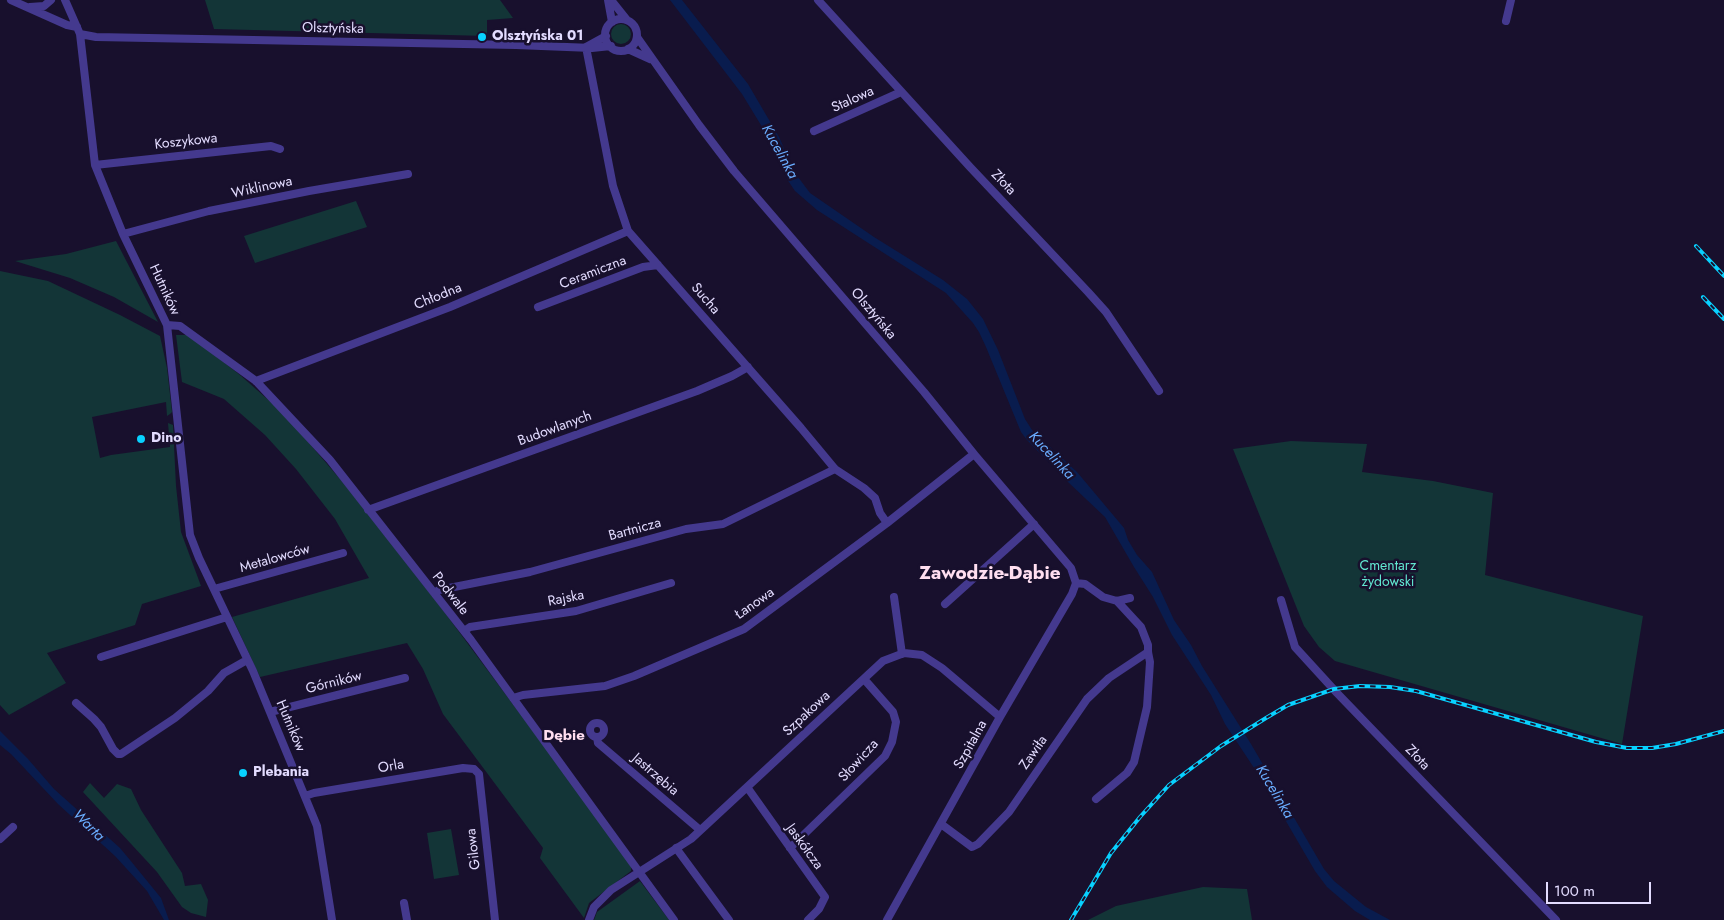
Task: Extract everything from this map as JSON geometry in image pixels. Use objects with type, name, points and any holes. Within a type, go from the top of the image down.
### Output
[{"type":"street","name":"Olsztyńska","points":[[11,0],[96,37],[598,48],[611,46]]},
{"type":"street","points":[[27,7],[44,6],[50,0]]},
{"type":"street","name":"Hutników","points":[[65,0],[79,30],[95,165],[123,234],[167,325],[190,535],[270,712],[317,826],[332,920]]},
{"type":"street","points":[[610,0],[627,20],[635,26],[637,37],[636,42],[628,49],[618,50],[611,46],[606,36],[608,26],[616,20],[627,20]]},
{"type":"street","points":[[610,0],[612,22]]},
{"type":"street","name":"Złota","points":[[818,0],[970,167],[1106,312],[1159,391]]},
{"type":"street","points":[[1506,21],[1511,0]]},
{"type":"street","name":"Olsztyńska","points":[[586,47],[606,36]]},
{"type":"street","name":"Olsztyńska","points":[[637,37],[734,171],[924,392],[1071,568],[1076,583]]},
{"type":"street","name":"Sucha","points":[[586,47],[613,186],[628,231],[835,469],[864,488],[875,498],[880,513],[887,523]]},
{"type":"street","name":"Olsztyńska","points":[[628,49],[652,60]]},
{"type":"street","name":"Stalowa","points":[[814,131],[901,92]]},
{"type":"street","name":"Koszykowa","points":[[95,165],[271,146],[280,149]]},
{"type":"street","name":"Wiklinowa","points":[[123,234],[209,211],[408,174]]},
{"type":"street","name":"Chłodna","points":[[256,381],[450,307],[628,231]]},
{"type":"street","name":"Ceramiczna","points":[[538,307],[643,267],[658,265]]},
{"type":"street","name":"Podwale","points":[[167,325],[180,326],[256,381],[330,460],[464,631],[674,920]]},
{"type":"street","name":"Budowlanych","points":[[368,510],[697,391],[748,367]]},
{"type":"street","name":"Łanowa","points":[[513,698],[523,695],[605,686],[634,676],[744,628],[887,523],[974,454]]},
{"type":"street","name":"Bartnicza","points":[[434,593],[439,590],[530,572],[686,529],[723,524],[835,469]]},
{"type":"street","points":[[945,604],[1034,524]]},
{"type":"street","name":"Metalowców","points":[[214,589],[343,553]]},
{"type":"street","name":"Rajska","points":[[464,631],[470,628],[576,611],[671,583]]},
{"type":"street","points":[[1076,583],[1085,584],[1103,597],[1117,601],[1130,598]]},
{"type":"street","name":"Szpitalna","points":[[887,920],[1000,717],[1072,594],[1076,583]]},
{"type":"street","points":[[894,597],[902,654],[922,655],[942,668],[1000,717]]},
{"type":"street","name":"Złota","points":[[1281,600],[1296,647],[1337,693],[1556,920]]},
{"type":"street","points":[[1096,799],[1127,774],[1134,762],[1146,707],[1150,662],[1148,645],[1141,627],[1117,601]]},
{"type":"street","points":[[101,657],[227,617]]},
{"type":"street","name":"Zawiła","points":[[941,824],[972,846],[978,844],[1009,812],[1087,699],[1109,678],[1148,652]]},
{"type":"street","name":"Szpakowa","points":[[589,920],[594,907],[611,890],[691,839],[884,661],[902,654]]},
{"type":"street","points":[[76,703],[101,727],[113,750],[121,754],[175,718],[208,691],[224,673],[247,660]]},
{"type":"street","name":"Górników","points":[[270,712],[405,678]]},
{"type":"street","name":"Słowicza","points":[[790,848],[885,756],[892,742],[896,722],[893,712],[864,679]]},
{"type":"street","name":"Jastrzębia","points":[[597,737],[598,743],[700,830]]},
{"type":"street","name":"Orla","points":[[305,796],[463,768],[474,769],[479,774]]},
{"type":"street","name":"Gilowa","points":[[479,774],[496,920]]},
{"type":"street","name":"Jaskółcza","points":[[747,787],[825,897],[819,909],[808,920]]},
{"type":"street","points":[[0,839],[13,827]]},
{"type":"street","points":[[676,848],[729,920]]},
{"type":"street","points":[[404,903],[407,920]]},
{"type":"green space","points":[[205,0],[500,0],[513,18],[487,20],[487,36],[214,29]]},
{"type":"green space","points":[[621,24],[628,27],[631,34],[628,41],[621,44],[614,41],[611,34],[614,27]]},
{"type":"green space","points":[[356,201],[367,227],[255,263],[244,236]]},
{"type":"green space","points":[[116,241],[158,322],[114,297],[70,278],[15,261],[66,254]]},
{"type":"green space","points":[[0,271],[48,281],[160,336],[167,368],[172,412],[167,416],[166,402],[92,417],[100,458],[170,447],[168,423],[173,425],[176,486],[181,532],[201,586],[142,604],[135,625],[47,653],[66,683],[9,715],[0,705]]},
{"type":"green space","points":[[176,335],[189,335],[240,375],[274,405],[296,428],[346,486],[442,609],[628,859],[631,871],[589,903],[584,918],[540,858],[543,848],[443,714],[423,669],[407,643],[260,677],[232,617],[369,578],[335,519],[296,469],[265,435],[224,399],[182,382]]},
{"type":"green space","name":"Cmentarz żydowski","points":[[1291,441],[1367,444],[1362,472],[1433,481],[1493,493],[1485,575],[1643,616],[1622,744],[1335,661],[1319,647],[1304,626],[1233,449]]},
{"type":"green space","points":[[90,783],[104,798],[117,784],[131,789],[141,810],[182,873],[185,886],[201,884],[208,900],[206,917],[191,913],[182,907],[157,872],[83,792]]},
{"type":"green space","points":[[451,829],[459,875],[434,879],[427,833]]},
{"type":"green space","points":[[640,881],[669,920],[594,920],[597,912]]},
{"type":"green space","points":[[1203,887],[1247,889],[1252,920],[1088,920],[1116,906]]},
{"type":"water","name":"Kucelinka","points":[[670,0],[682,0],[748,84],[779,137],[795,173],[810,193],[874,237],[943,280],[967,299],[983,319],[998,350],[1025,419],[1032,430],[1077,472],[1124,528],[1128,540],[1137,555],[1152,572],[1174,620],[1251,744],[1324,869],[1334,881],[1366,907],[1390,920],[1370,920],[1355,911],[1327,887],[1315,871],[1262,780],[1225,724],[1211,695],[1172,635],[1153,597],[1105,517],[1068,482],[1021,432],[986,347],[973,323],[946,293],[817,210],[795,191],[787,179],[778,153],[742,94]]},
{"type":"water","name":"Warta","points":[[0,731],[54,789],[120,848],[161,898],[169,920],[164,920],[147,891],[115,856],[58,804],[11,754],[0,745]]},
{"type":"railway","points":[[1696,246],[1724,276]]},
{"type":"railway","points":[[1703,297],[1724,319]]},
{"type":"railway","points":[[1071,920],[1111,853],[1169,785],[1221,746],[1288,705],[1334,689],[1360,686],[1390,687],[1416,691],[1596,742],[1627,748],[1652,748],[1676,744],[1724,731]]},
{"type":"place","name":"Olsztyńska 01","points":[[482,37]]},
{"type":"place","name":"Dino","points":[[141,439]]},
{"type":"place","name":"Plebania","points":[[243,773]]},
{"type":"district","name":"Zawodzie-Dąbie","points":[[990,574]]},
{"type":"district","name":"Dębie","points":[[564,736]]}]
